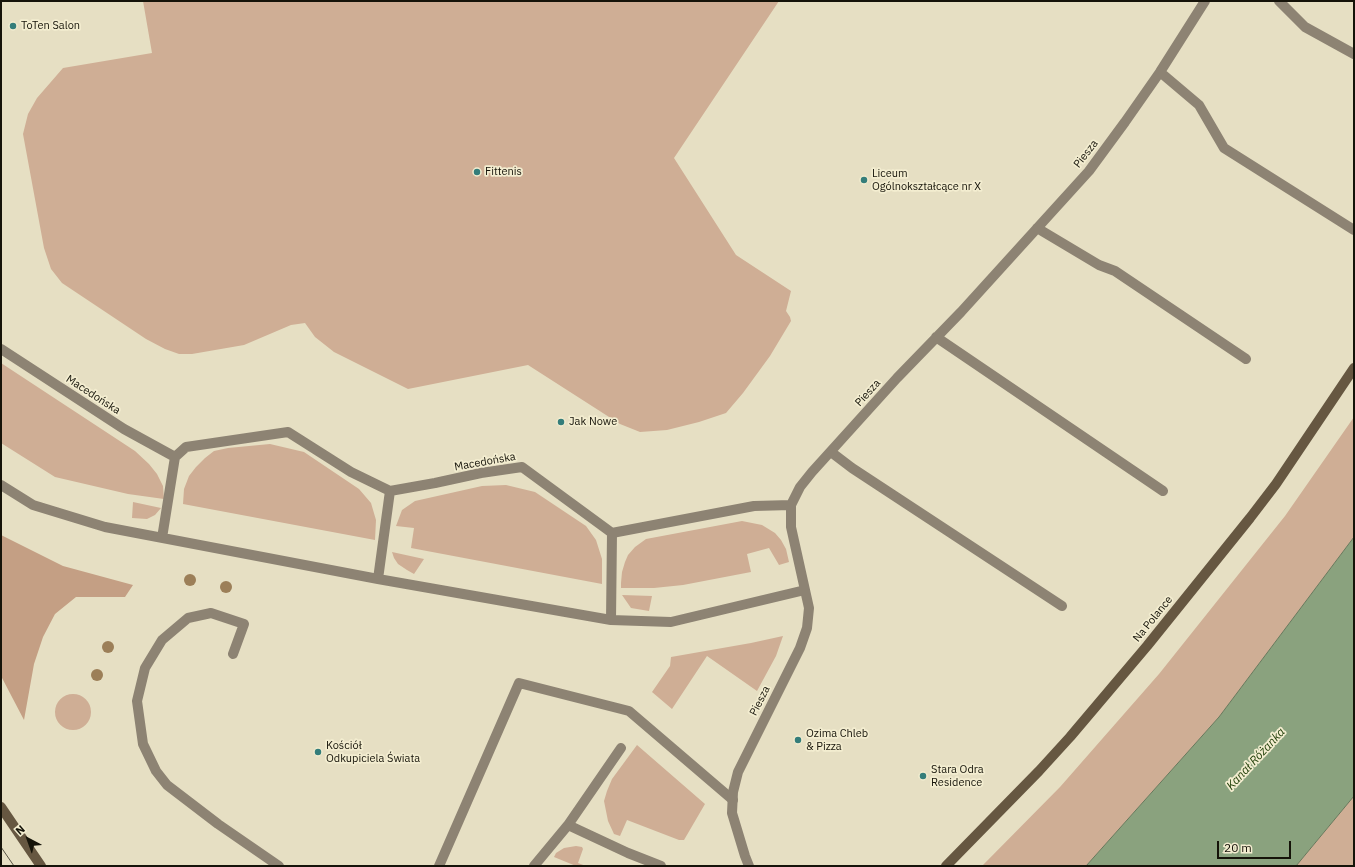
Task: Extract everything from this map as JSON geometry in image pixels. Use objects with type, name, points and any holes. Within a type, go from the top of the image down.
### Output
[{"type":"street","name":"Piesza","points":[[749,866],[732,813],[738,772],[800,648],[807,628],[809,608],[791,527],[791,505],[800,487],[897,378],[961,312],[1089,170],[1160,72],[1205,1]]},
{"type":"street","points":[[1279,1],[1305,27],[1354,54]]},
{"type":"street","points":[[1160,72],[1199,105],[1224,148],[1354,230]]},
{"type":"street","points":[[1037,228],[1099,265],[1115,271],[1246,359]]},
{"type":"street","points":[[936,337],[1163,491]]},
{"type":"street","name":"Macedońska","points":[[1,349],[124,429],[175,457]]},
{"type":"street","name":"Na Polance","points":[[946,866],[1054,754],[1147,646],[1267,495],[1354,368]]},
{"type":"street","points":[[162,538],[175,457],[186,448],[288,432],[351,472],[390,491],[378,578]]},
{"type":"street","points":[[831,452],[852,468],[1062,606]]},
{"type":"street","name":"Macedońska","points":[[390,491],[435,484],[481,473],[522,467],[612,533]]},
{"type":"street","points":[[1,485],[33,505],[105,527],[611,620],[671,622],[805,590]]},
{"type":"street","points":[[611,620],[612,533],[754,506],[791,505]]},
{"type":"street","points":[[233,654],[244,624],[211,613],[188,618],[162,640],[145,668],[137,701],[143,744],[156,771],[167,785],[218,824],[279,866]]},
{"type":"street","points":[[439,866],[519,683],[629,711],[733,800]]},
{"type":"street","points":[[534,866],[568,825],[621,748]]},
{"type":"street","points":[[1,807],[42,866]]},
{"type":"street","points":[[568,825],[628,853],[661,866]]},
{"type":"shaded area","points":[[143,1],[779,1],[674,158],[736,255],[791,291],[786,311],[791,321],[770,356],[743,393],[726,413],[667,430],[640,432],[620,424],[528,365],[408,389],[334,352],[315,337],[305,323],[291,325],[244,345],[192,354],[179,354],[165,349],[146,339],[62,283],[51,269],[44,248],[23,134],[28,114],[37,98],[63,68],[152,53]]},
{"type":"shaded area","points":[[1,363],[135,451],[157,474],[163,486],[164,499],[128,494],[55,477],[1,443]]},
{"type":"shaded area","points":[[1354,417],[1354,537],[1219,717],[1086,866],[982,866],[1060,787],[1159,674],[1285,516]]},
{"type":"shaded area","points":[[270,444],[304,452],[359,489],[371,503],[376,520],[375,540],[183,504],[184,489],[189,476],[205,458],[214,451],[228,448]]},
{"type":"shaded area","points":[[506,485],[535,492],[586,526],[596,540],[602,559],[602,584],[411,548],[414,528],[396,526],[402,510],[415,501],[482,486]]},
{"type":"shaded area","points":[[133,502],[161,508],[155,515],[147,519],[132,518]]},
{"type":"shaded area","points":[[742,521],[762,525],[775,533],[786,549],[789,562],[779,565],[769,548],[747,554],[751,572],[683,585],[654,588],[621,588],[622,572],[628,555],[635,547],[646,539]]},
{"type":"shaded area","points":[[1,535],[63,566],[133,585],[125,597],[76,597],[55,614],[43,637],[34,664],[24,720],[1,676]]},
{"type":"shaded area","points":[[392,552],[424,559],[414,574],[398,564]]},
{"type":"shaded area","points":[[622,595],[652,596],[649,611],[631,608]]},
{"type":"shaded area","points":[[783,636],[776,656],[757,691],[707,656],[672,709],[652,692],[670,666],[671,657]]},
{"type":"shaded area","points":[[73,694],[83,697],[88,702],[91,712],[88,722],[83,727],[73,730],[63,727],[58,722],[55,712],[58,702],[63,697]]},
{"type":"shaded area","points":[[637,745],[705,804],[684,840],[679,840],[627,820],[620,836],[614,834],[608,821],[604,801],[612,779]]},
{"type":"shaded area","points":[[1354,796],[1354,866],[1296,866]]},
{"type":"shaded area","points":[[576,846],[582,847],[583,849],[578,863],[586,866],[576,866],[554,857],[556,853],[564,848]]},
{"type":"water","name":"Kanał Różanka","points":[[1354,537],[1354,796],[1296,866],[1086,866],[1219,717]]},
{"type":"tram line","points":[[1,847],[14,866]]},
{"type":"place","name":"ToTen Salon","points":[[13,26]]},
{"type":"place","name":"Fittenis","points":[[477,172]]},
{"type":"place","name":"Liceum Ogólnokształcące nr X","points":[[864,180]]},
{"type":"place","name":"Jak Nowe","points":[[561,422]]},
{"type":"place","name":"Ozima Chleb & Pizza","points":[[798,740]]},
{"type":"place","name":"Kościół Odkupiciela Świata","points":[[318,752]]},
{"type":"place","name":"Stara Odra Residence","points":[[923,776]]}]
